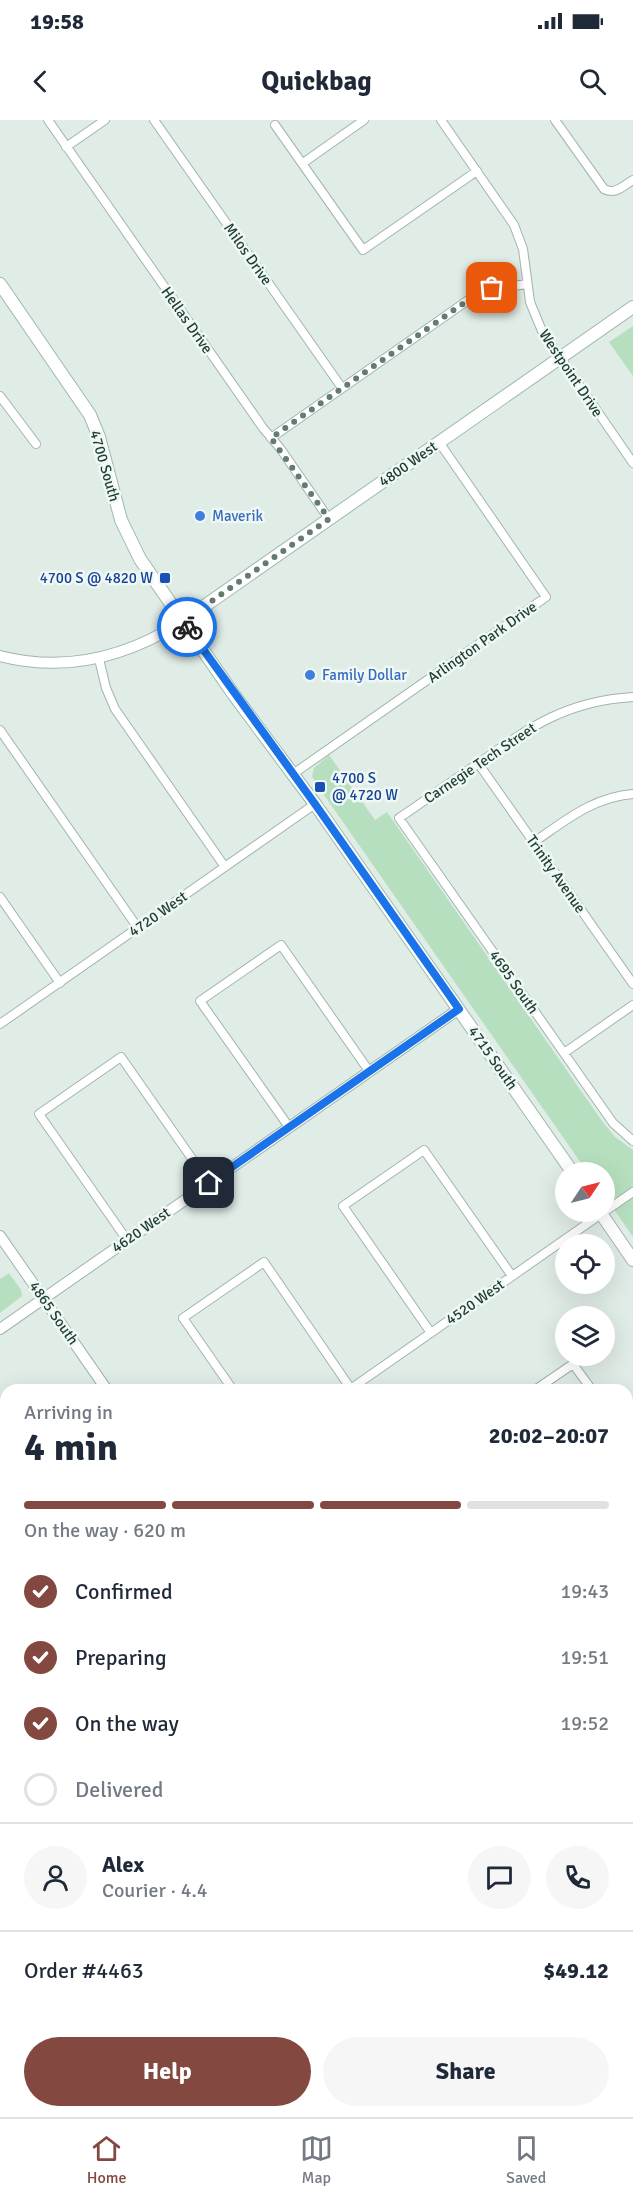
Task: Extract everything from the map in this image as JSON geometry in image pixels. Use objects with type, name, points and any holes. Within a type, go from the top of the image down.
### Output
[{"type":"main road","name":"4700 South","points":[[0,284],[90,416],[102,446],[121,520],[129,539],[140,559],[183,621]]},
{"type":"main road","name":"4800 West","points":[[183,621],[633,307]]},
{"type":"main road","name":"4715 South","points":[[183,621],[315,804],[565,1162]]},
{"type":"main road","points":[[608,1222],[633,1260]]},
{"type":"street","name":"Hellas Drive","points":[[48,120],[329,519]]},
{"type":"street","points":[[66,147],[105,120]]},
{"type":"street","name":"Milos Drive","points":[[154,120],[342,388]]},
{"type":"street","points":[[303,163],[364,120]]},
{"type":"street","name":"Westpoint Drive","points":[[441,120],[514,225],[523,249],[527,284],[535,317],[559,358],[633,463]]},
{"type":"street","points":[[555,120],[599,184],[609,191],[619,190],[633,180]]},
{"type":"street","points":[[275,125],[363,250],[477,171]]},
{"type":"street","points":[[271,438],[478,293],[492,288],[527,284]]},
{"type":"street","points":[[0,396],[36,444]]},
{"type":"street","points":[[0,414],[9,407]]},
{"type":"street","name":"Arlington Park Drive","points":[[293,774],[546,597],[439,442]]},
{"type":"street","points":[[0,656],[40,663],[71,663],[99,659],[138,646],[183,621]]},
{"type":"street","points":[[99,659],[106,688],[115,709],[225,867]]},
{"type":"street","name":"Carnegie Tech Street","points":[[399,818],[531,727],[552,716],[586,704],[633,697]]},
{"type":"street","points":[[0,730],[138,928]]},
{"type":"street","name":"Trinity Avenue","points":[[478,763],[633,984]]},
{"type":"street","points":[[534,842],[586,807],[613,797],[633,795]]},
{"type":"street","name":"4720 West","points":[[0,1024],[315,804]]},
{"type":"street","name":"4695 South","points":[[399,818],[613,1123],[633,1141]]},
{"type":"street","points":[[0,897],[60,983]]},
{"type":"street","points":[[289,1127],[200,1001],[281,945],[369,1071]]},
{"type":"street","points":[[564,1053],[633,1005]]},
{"type":"street","name":"4620 West","points":[[0,1329],[459,1009]]},
{"type":"street","points":[[127,1240],[39,1114],[121,1057],[209,1183]]},
{"type":"street","points":[[431,1333],[343,1206],[424,1150],[512,1276]]},
{"type":"street","name":"4520 West","points":[[615,1204],[633,1192]]},
{"type":"street","name":"4520 West","points":[[359,1384],[588,1222]]},
{"type":"street","name":"4865 South","points":[[0,1236],[103,1384]]},
{"type":"street","points":[[229,1384],[183,1318],[264,1262],[346,1384]]},
{"type":"street","points":[[544,1384],[573,1364],[588,1384]]},
{"type":"green space","points":[[633,326],[633,376],[609,342]]},
{"type":"green space","points":[[329,755],[375,820],[387,812],[602,1121],[615,1137],[633,1150],[633,1237],[615,1211],[615,1162],[580,1162],[315,782],[312,776],[314,768]]},
{"type":"green space","points":[[9,1273],[21,1290],[22,1296],[0,1313],[0,1279]]},
{"type":"way so far","points":[[187,627],[183,621],[329,519],[271,438],[474,296],[492,288]]},
{"type":"place","name":"Maverik","points":[[200,516]]},
{"type":"place","name":"4700 S @ 4820 W","points":[[165,578]]},
{"type":"place","name":"Family Dollar","points":[[310,675]]},
{"type":"place","name":"4700 S @ 4720 W","points":[[320,787]]},
{"type":"route","points":[[187,627],[459,1009],[209,1183]]}]
